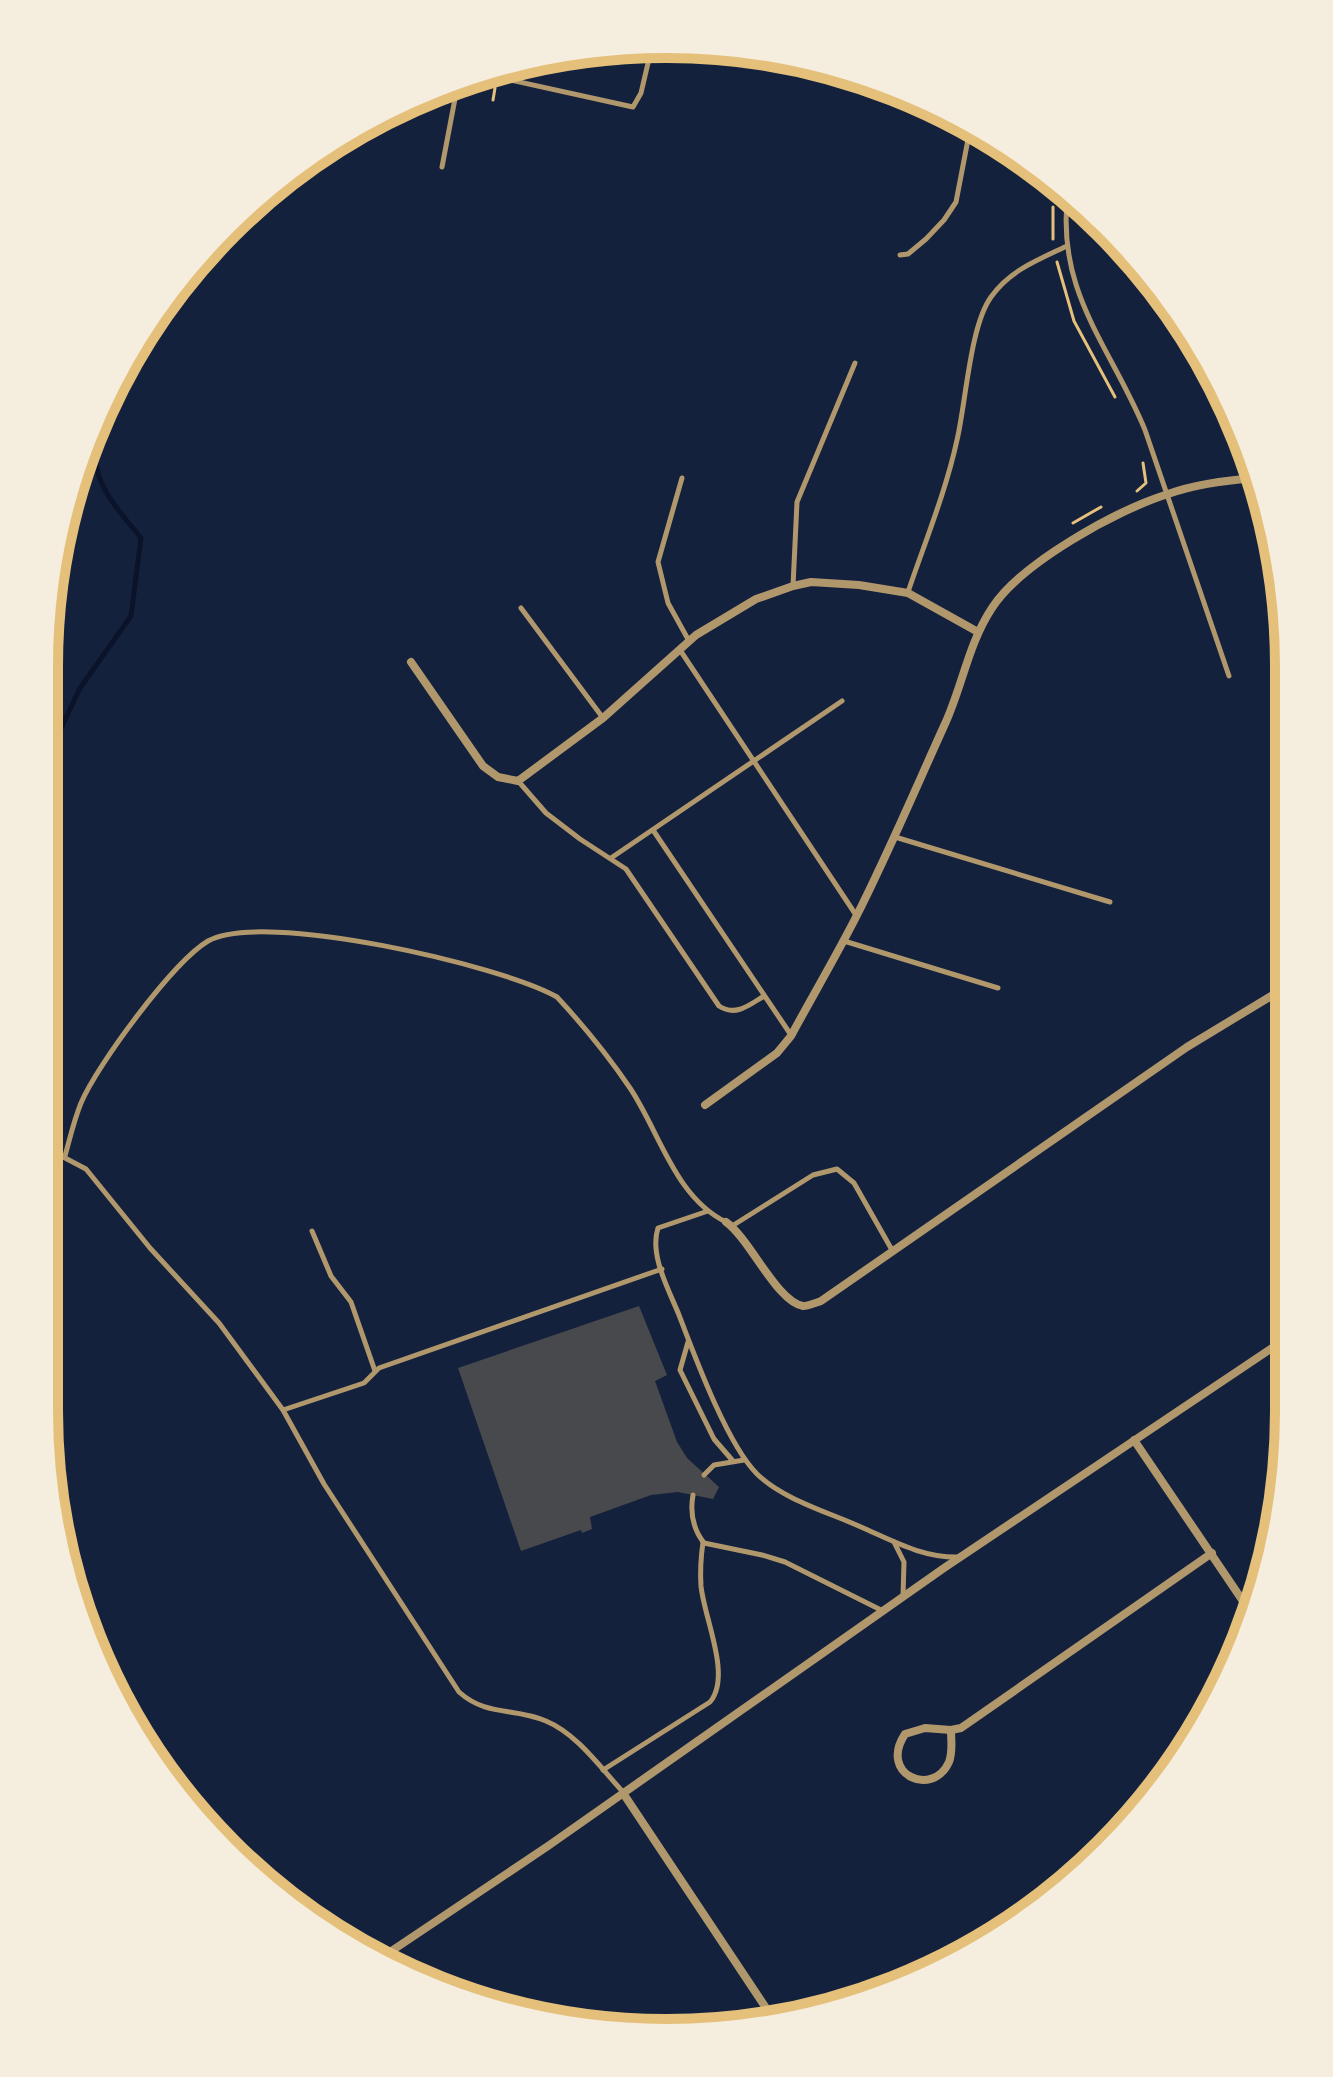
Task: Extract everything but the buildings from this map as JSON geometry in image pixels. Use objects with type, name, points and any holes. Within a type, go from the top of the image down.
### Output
[{"type":"street","points":[[705,1105],[777,1053],[791,1036],[856,916],[894,836],[948,718],[978,632],[992,607],[1031,570],[1100,524],[1168,493],[1245,479]]},
{"type":"street","points":[[411,662],[483,766],[498,777],[518,781],[603,718],[689,641],[756,599],[793,586],[811,582],[908,593],[978,632]]},
{"type":"street","points":[[729,1224],[739,1230],[771,1279],[795,1303],[806,1306],[821,1301],[1187,1047],[1275,994]]},
{"type":"street","points":[[390,1952],[960,1557],[1275,1346]]},
{"type":"street","points":[[1134,1440],[1244,1602]]},
{"type":"street","points":[[951,1730],[951,1753],[941,1772],[924,1780],[912,1779],[901,1770],[897,1752],[905,1734],[925,1728],[961,1728],[1212,1553]]},
{"type":"street","points":[[623,1793],[767,2010]]},
{"type":"lane","points":[[508,79],[633,107],[641,93],[649,58]]},
{"type":"lane","points":[[442,167],[456,96]]},
{"type":"lane","points":[[900,255],[908,254],[926,239],[956,202],[968,138]]},
{"type":"lane","points":[[1068,209],[1067,246],[1074,284],[1085,313],[1133,402],[1168,493],[1229,676]]},
{"type":"lane","points":[[908,593],[957,442],[979,321],[989,300],[1004,281],[1023,266],[1067,246]]},
{"type":"lane","points":[[793,586],[797,502],[855,363]]},
{"type":"lane","points":[[682,478],[658,562],[668,603],[689,641]]},
{"type":"lane","points":[[521,608],[603,718]]},
{"type":"lane","points":[[680,649],[856,916]]},
{"type":"lane","points":[[611,858],[842,701]]},
{"type":"lane","points":[[518,781],[546,813],[626,869],[719,1006],[735,1012],[764,996]]},
{"type":"lane","points":[[653,830],[791,1036]]},
{"type":"lane","points":[[894,836],[1110,902]]},
{"type":"lane","points":[[65,1156],[81,1102],[93,1080],[150,1001],[188,956],[209,940],[231,932],[287,932],[391,946],[517,980],[557,997],[630,1088],[674,1167],[696,1201],[708,1211],[729,1224],[813,1175],[837,1169],[854,1183],[893,1251]]},
{"type":"lane","points":[[843,941],[998,988]]},
{"type":"lane","points":[[58,1153],[86,1169],[150,1248],[219,1323],[283,1410],[324,1484],[459,1692],[479,1707],[528,1715],[559,1727],[623,1793]]},
{"type":"lane","points":[[708,1211],[658,1228],[655,1246],[689,1340],[745,1460],[759,1475],[787,1494],[918,1552],[943,1558],[960,1557]]},
{"type":"lane","points":[[312,1231],[331,1276],[351,1302],[375,1371]]},
{"type":"lane","points":[[283,1410],[364,1383],[375,1371],[396,1362],[662,1269]]},
{"type":"lane","points":[[689,1340],[680,1370],[714,1439],[733,1461]]},
{"type":"lane","points":[[704,1475],[714,1465],[745,1460]]},
{"type":"lane","points":[[603,1770],[716,1696],[720,1675],[701,1588],[703,1542],[692,1519],[693,1495]]},
{"type":"lane","points":[[703,1542],[785,1562],[883,1611]]},
{"type":"lane","points":[[894,1542],[904,1562],[903,1597]]},
{"type":"path","points":[[1053,207],[1055,252],[1064,293],[1074,321],[1116,398]]},
{"type":"path","points":[[1126,496],[1146,483],[1140,453]]},
{"type":"path","points":[[1067,528],[1103,506]]},
{"type":"waterway","points":[[58,735],[80,688],[131,616],[141,538],[103,487],[96,455]]}]
